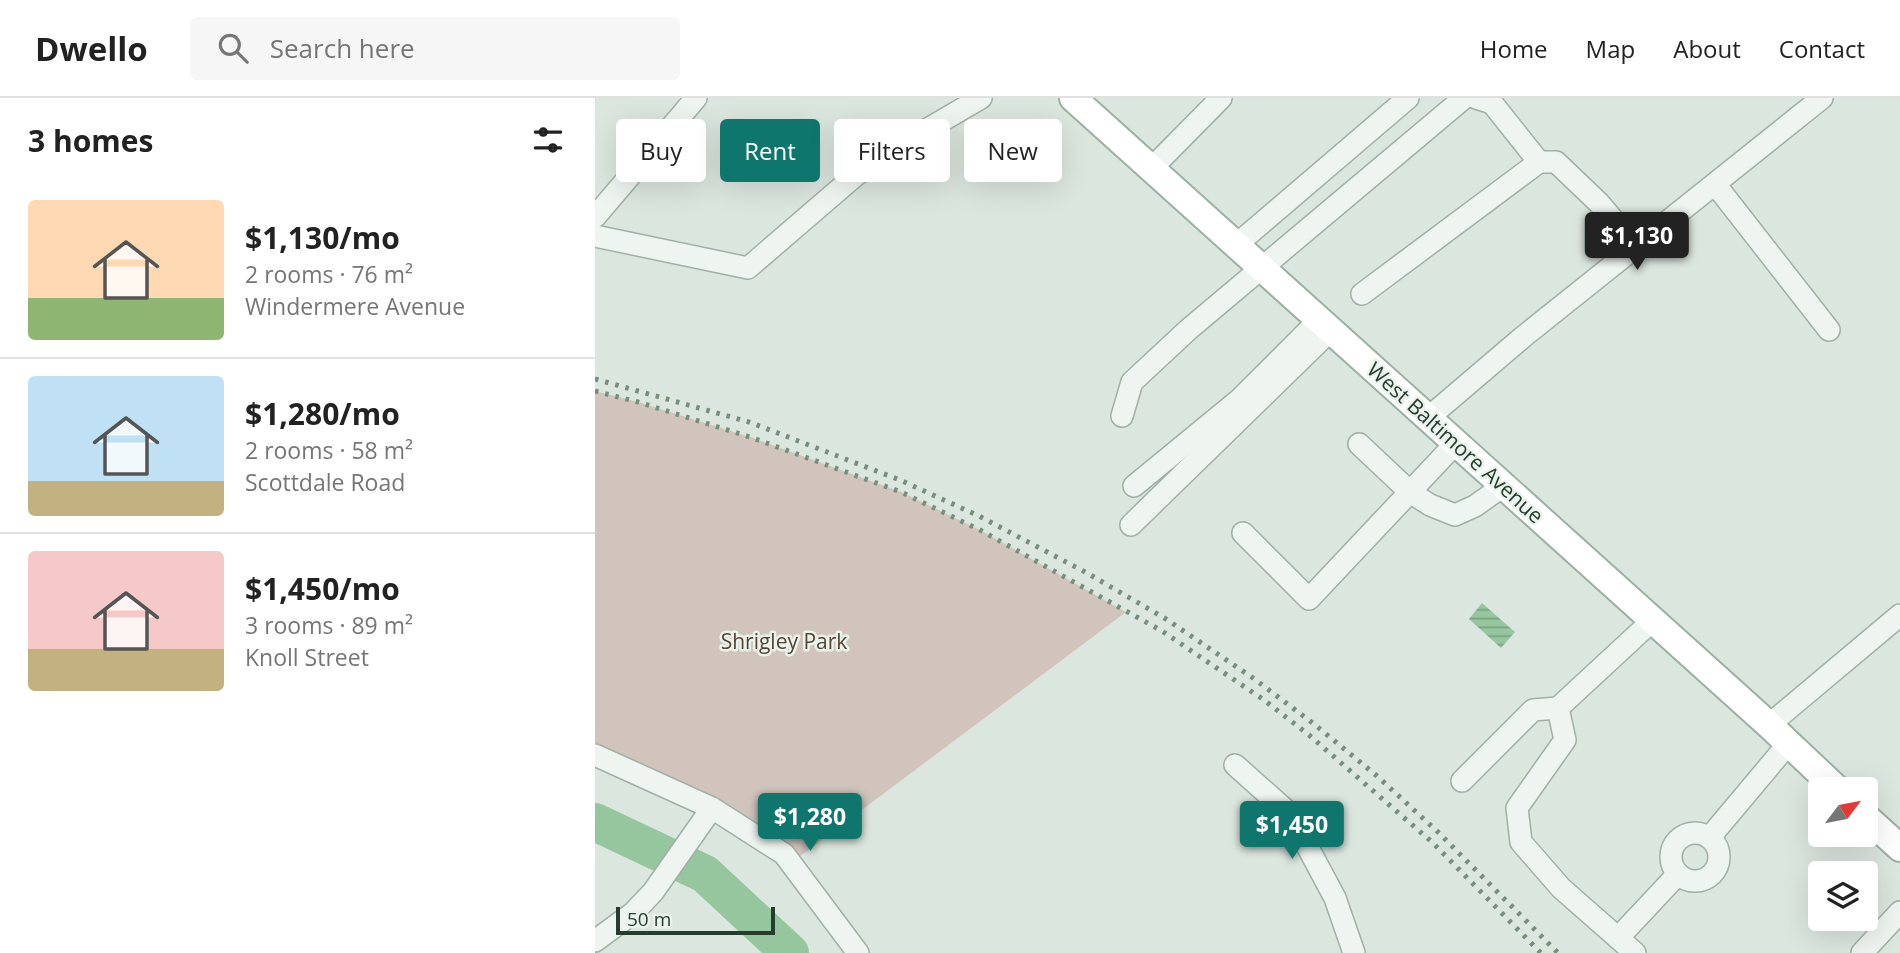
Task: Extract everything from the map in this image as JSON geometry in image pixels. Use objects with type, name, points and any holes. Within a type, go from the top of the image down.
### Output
[{"type":"main road","name":"West Baltimore Avenue","points":[[1073,98],[1824,777]]},
{"type":"main road","points":[[1878,828],[1900,848]]},
{"type":"street","points":[[595,217],[696,98]]},
{"type":"street","points":[[595,236],[748,268],[856,174],[981,98]]},
{"type":"street","points":[[1151,169],[1220,98]]},
{"type":"street","points":[[1236,245],[1408,98]]},
{"type":"street","points":[[1122,416],[1132,383],[1189,329],[1464,98]]},
{"type":"street","points":[[1476,98],[1492,103],[1539,162]]},
{"type":"street","points":[[1428,418],[1523,337],[1822,98]]},
{"type":"street","points":[[1362,294],[1539,162],[1556,162],[1599,203],[1636,247]]},
{"type":"street","points":[[1714,184],[1829,330]]},
{"type":"street","points":[[1134,486],[1325,325]]},
{"type":"street","points":[[1131,525],[1325,325]]},
{"type":"street","points":[[1243,533],[1309,599],[1456,443]]},
{"type":"street","points":[[1359,444],[1410,492],[1430,505],[1455,515],[1475,506],[1503,486]]},
{"type":"street","points":[[1769,725],[1900,615]]},
{"type":"street","points":[[1462,781],[1533,710],[1558,708],[1653,621]]},
{"type":"street","points":[[1558,708],[1565,740],[1517,808],[1521,842],[1561,888],[1635,953]]},
{"type":"street","points":[[1710,838],[1789,744]]},
{"type":"street","points":[[595,755],[784,854],[858,953]]},
{"type":"street","points":[[1235,765],[1290,814],[1335,898],[1354,953]]},
{"type":"street","points":[[595,941],[633,913],[653,892],[707,815]]},
{"type":"street","points":[[1698,832],[1710,838],[1718,847],[1720,855],[1716,871],[1702,881],[1693,882],[1678,874],[1673,868],[1671,851],[1681,836],[1698,832]]},
{"type":"street","points":[[1618,938],[1678,874]]},
{"type":"street","points":[[1862,953],[1900,912]]},
{"type":"green space","name":"Shrigley Park","points":[[595,391],[750,437],[901,492],[980,530],[1126,612],[791,863],[595,755]]},
{"type":"shaded area","points":[[1482,603],[1515,632],[1501,648],[1469,619]]},
{"type":"waterway","points":[[595,822],[705,874],[790,953]]},
{"type":"railway","points":[[595,379],[749,422],[900,480],[979,516],[1087,573],[1166,619],[1253,678],[1377,776],[1439,833],[1558,953]]},
{"type":"railway","points":[[595,391],[750,437],[901,492],[980,530],[1162,631],[1264,700],[1309,735],[1433,843],[1541,953]]}]
